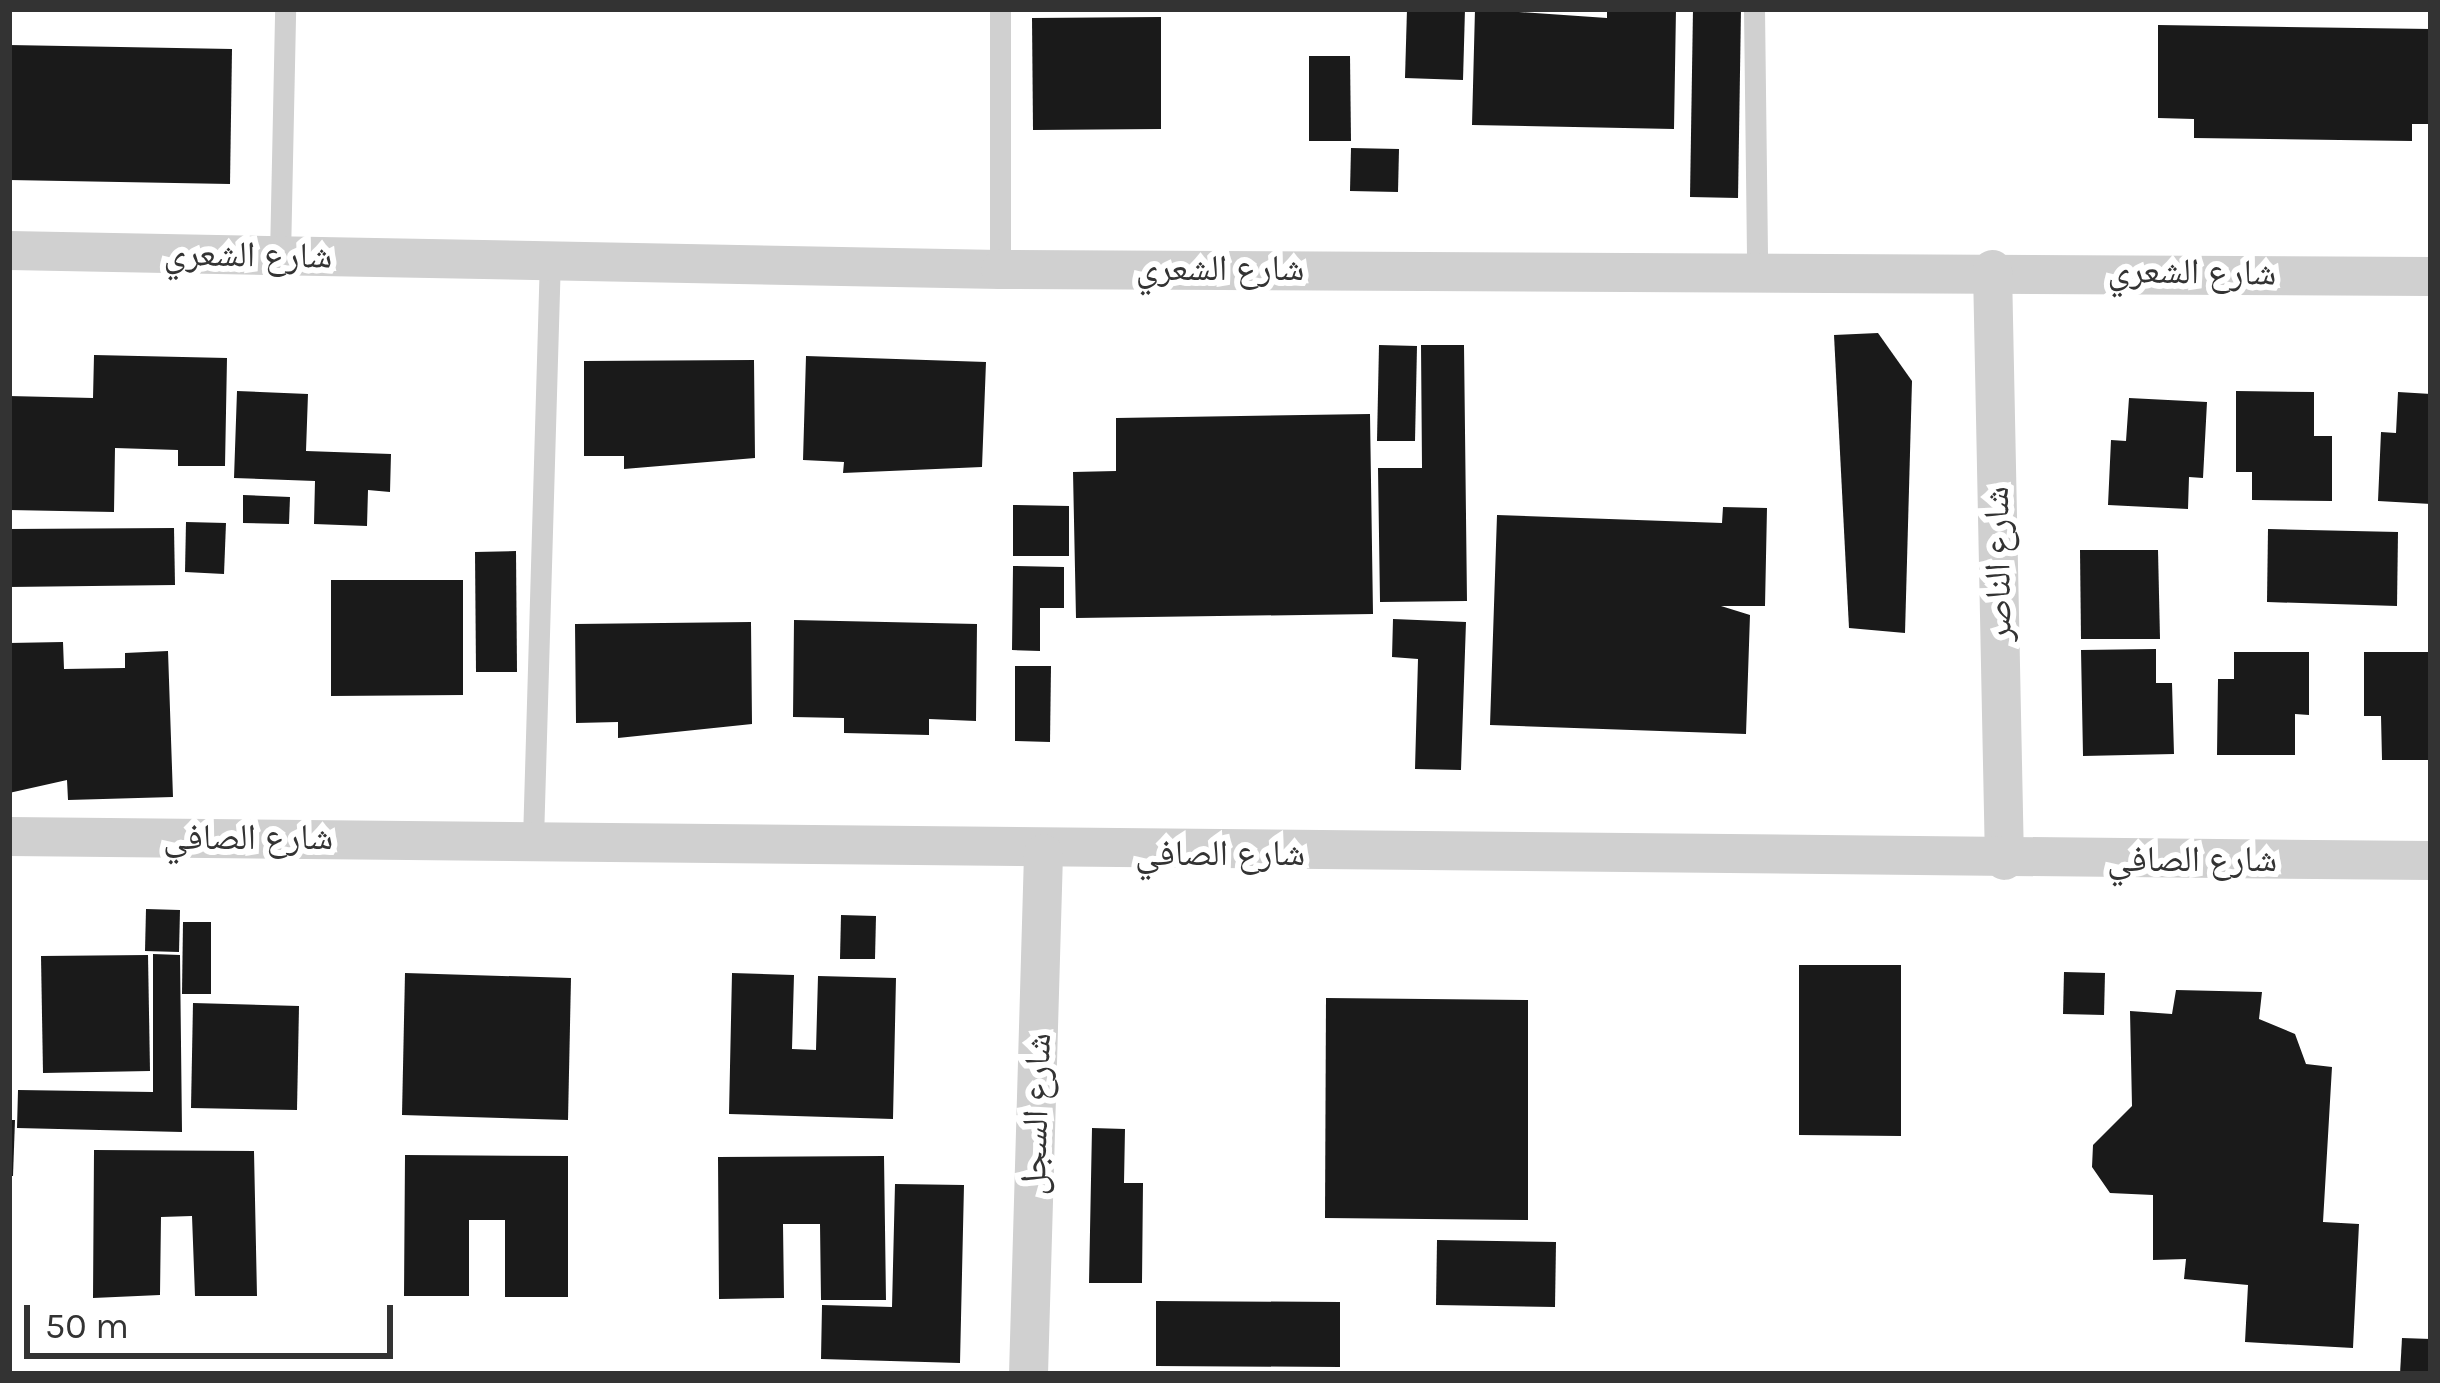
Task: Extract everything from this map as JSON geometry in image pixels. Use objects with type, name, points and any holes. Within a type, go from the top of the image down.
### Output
[{"type":"street","name":"شارع الشعري","points":[[9,250],[1000,269],[1992,269],[2431,276]]},
{"type":"street","name":"شارع الناصر","points":[[1992,269],[2004,860]]},
{"type":"street","name":"شارع الصافي","points":[[9,836],[533,840],[1043,854],[2431,860]]},
{"type":"street","name":"شارع السجل","points":[[1028,1374],[1043,854]]},
{"type":"lane","points":[[280,256],[285,9]]},
{"type":"lane","points":[[1000,9],[1000,269]]},
{"type":"lane","points":[[1754,9],[1757,269]]},
{"type":"lane","points":[[533,840],[550,259]]},
{"type":"building","points":[[1407,9],[1465,9],[1463,80],[1405,78]]},
{"type":"building","points":[[1475,9],[1607,18],[1607,9],[1676,9],[1674,129],[1472,125]]},
{"type":"building","points":[[1693,9],[1741,9],[1738,198],[1690,197]]},
{"type":"building","points":[[1161,17],[1161,129],[1033,130],[1032,18]]},
{"type":"building","points":[[2158,25],[2431,29],[2431,124],[2412,124],[2412,141],[2194,138],[2194,119],[2158,118]]},
{"type":"building","points":[[9,45],[232,49],[230,184],[9,180]]},
{"type":"building","points":[[1309,56],[1350,56],[1351,141],[1309,141]]},
{"type":"building","points":[[1351,148],[1399,149],[1398,192],[1350,191]]},
{"type":"building","points":[[1878,333],[1912,381],[1905,633],[1849,628],[1834,335]]},
{"type":"building","points":[[1379,345],[1417,346],[1415,441],[1377,441]]},
{"type":"building","points":[[1421,345],[1464,345],[1467,601],[1380,602],[1378,468],[1422,468]]},
{"type":"building","points":[[94,355],[227,358],[225,466],[178,466],[178,450],[115,448],[114,512],[9,510],[9,396],[93,398]]},
{"type":"building","points":[[806,356],[986,362],[982,467],[843,473],[844,462],[803,460]]},
{"type":"building","points":[[754,360],[755,458],[624,469],[624,456],[584,456],[584,361]]},
{"type":"building","points":[[237,391],[308,394],[306,451],[391,454],[390,492],[368,490],[367,526],[314,524],[315,481],[234,478]]},
{"type":"building","points":[[2236,391],[2314,392],[2314,436],[2332,436],[2332,501],[2252,500],[2252,472],[2236,472]]},
{"type":"building","points":[[2398,392],[2431,394],[2431,504],[2378,501],[2381,432],[2396,433]]},
{"type":"building","points":[[2129,398],[2207,402],[2203,478],[2189,477],[2188,509],[2108,505],[2111,440],[2126,441]]},
{"type":"building","points":[[1370,414],[1373,614],[1076,618],[1073,472],[1116,471],[1116,418]]},
{"type":"building","points":[[243,495],[290,497],[289,524],[243,523]]},
{"type":"building","points":[[1013,505],[1069,506],[1069,556],[1013,556]]},
{"type":"building","points":[[1723,507],[1767,508],[1765,606],[1721,606],[1750,615],[1746,734],[1490,725],[1497,515],[1722,523]]},
{"type":"building","points":[[186,522],[226,523],[224,574],[185,572]]},
{"type":"building","points":[[174,528],[175,585],[9,587],[9,529]]},
{"type":"building","points":[[2268,529],[2398,532],[2397,606],[2267,602]]},
{"type":"building","points":[[2080,550],[2158,550],[2160,639],[2081,639]]},
{"type":"building","points":[[516,551],[517,672],[476,672],[475,552]]},
{"type":"building","points":[[1013,566],[1064,567],[1064,608],[1040,608],[1040,651],[1012,650]]},
{"type":"building","points":[[331,580],[463,580],[463,695],[331,696]]},
{"type":"building","points":[[1393,619],[1466,622],[1461,770],[1415,769],[1418,659],[1392,657]]},
{"type":"building","points":[[794,620],[977,624],[976,721],[929,719],[929,735],[844,733],[844,718],[793,717]]},
{"type":"building","points":[[751,622],[752,724],[618,738],[618,722],[576,723],[575,624]]},
{"type":"building","points":[[63,642],[64,669],[125,668],[125,653],[168,651],[173,797],[68,800],[67,780],[9,793],[9,643]]},
{"type":"building","points":[[2156,649],[2156,683],[2172,683],[2174,754],[2083,756],[2081,650]]},
{"type":"building","points":[[2234,652],[2309,652],[2309,715],[2295,714],[2295,755],[2217,755],[2218,679],[2234,679]]},
{"type":"building","points":[[2364,652],[2431,652],[2431,760],[2382,760],[2381,716],[2364,716]]},
{"type":"building","points":[[1015,666],[1051,666],[1050,742],[1015,741]]},
{"type":"building","points":[[146,909],[180,910],[179,952],[145,951]]},
{"type":"building","points":[[841,915],[876,916],[875,959],[840,959]]},
{"type":"building","points":[[183,922],[211,922],[211,994],[182,994]]},
{"type":"building","points":[[153,954],[180,955],[182,1132],[17,1128],[18,1090],[153,1092]]},
{"type":"building","points":[[148,955],[150,1071],[43,1073],[41,956]]},
{"type":"building","points":[[1799,965],[1901,965],[1901,1136],[1799,1135]]},
{"type":"building","points":[[2064,972],[2105,973],[2104,1015],[2063,1014]]},
{"type":"building","points":[[405,973],[571,978],[568,1120],[402,1115]]},
{"type":"building","points":[[732,973],[794,975],[792,1049],[816,1050],[818,976],[896,978],[893,1119],[729,1114]]},
{"type":"building","points":[[2176,990],[2262,992],[2259,1019],[2295,1034],[2306,1064],[2332,1067],[2323,1222],[2359,1224],[2353,1348],[2245,1342],[2248,1285],[2184,1279],[2186,1259],[2153,1260],[2153,1195],[2110,1193],[2092,1167],[2093,1145],[2132,1106],[2130,1011],[2172,1014]]},
{"type":"building","points":[[1326,998],[1528,1000],[1528,1220],[1325,1218]]},
{"type":"building","points":[[193,1003],[299,1006],[297,1110],[191,1108]]},
{"type":"building","points":[[9,1120],[15,1120],[13,1176],[9,1176]]},
{"type":"building","points":[[1092,1128],[1125,1129],[1124,1183],[1143,1183],[1142,1283],[1089,1283]]},
{"type":"building","points":[[94,1150],[254,1151],[257,1296],[195,1296],[192,1216],[161,1217],[160,1295],[93,1298]]},
{"type":"building","points":[[405,1155],[568,1156],[568,1297],[505,1297],[505,1220],[469,1220],[469,1296],[404,1296]]},
{"type":"building","points":[[884,1156],[886,1300],[821,1300],[820,1224],[783,1224],[784,1298],[719,1299],[718,1157]]},
{"type":"building","points":[[895,1184],[964,1185],[960,1363],[821,1359],[822,1305],[892,1307]]},
{"type":"building","points":[[1437,1240],[1556,1242],[1555,1307],[1436,1305]]},
{"type":"building","points":[[1156,1301],[1340,1302],[1340,1367],[1156,1366]]},
{"type":"building","points":[[2402,1338],[2431,1339],[2431,1374],[2400,1374]]}]
